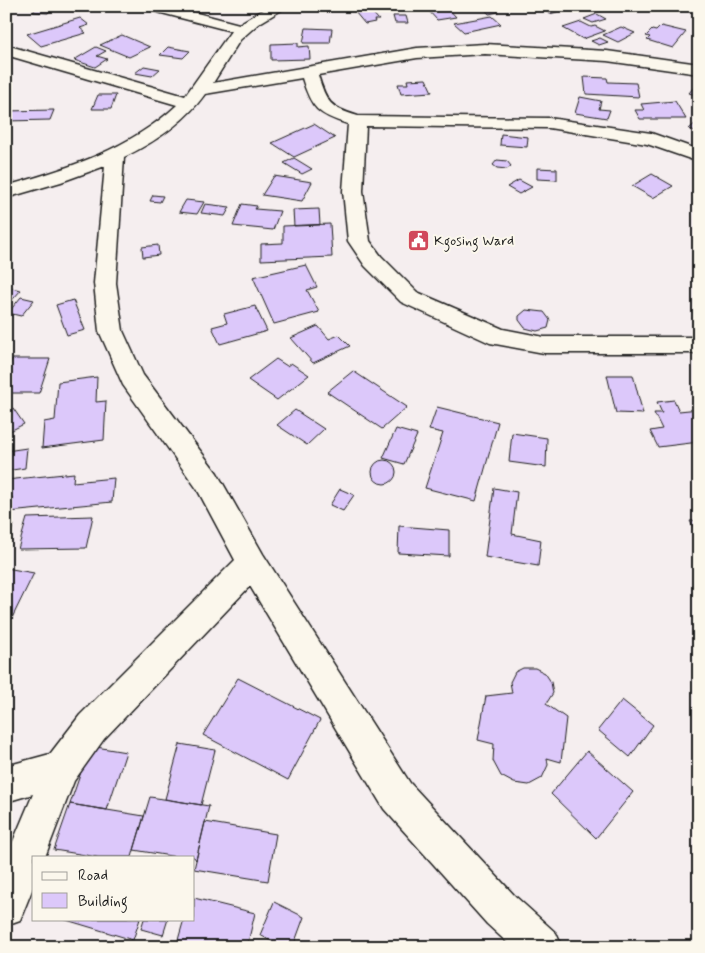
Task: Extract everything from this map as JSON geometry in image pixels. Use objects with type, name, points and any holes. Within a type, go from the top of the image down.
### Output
[{"type":"street","points":[[151,6],[242,29]]},
{"type":"street","points":[[6,192],[115,155],[172,119],[194,96],[230,42],[242,29],[258,17],[281,6]]},
{"type":"street","points":[[6,50],[194,96],[308,71],[417,53],[485,49],[607,56],[699,68]]},
{"type":"street","points":[[308,71],[321,106],[327,112],[357,121],[549,123],[651,139],[699,156]]},
{"type":"street","points":[[357,121],[353,190],[359,241],[373,262],[409,297],[498,338],[544,346],[699,345]]},
{"type":"street","points":[[115,155],[105,283],[111,331],[132,379],[208,481],[252,563],[397,796],[501,910],[542,947]]},
{"type":"street","points":[[6,906],[61,769],[92,727],[252,563]]},
{"type":"street","points":[[6,784],[61,769]]},
{"type":"building","points":[[38,6],[54,6],[48,13],[33,12]]},
{"type":"building","points":[[482,6],[493,6],[498,12],[489,14]]},
{"type":"building","points":[[547,6],[576,6],[550,14],[541,8]]},
{"type":"building","points":[[447,7],[456,17],[437,20],[428,10]]},
{"type":"building","points":[[370,10],[379,20],[365,24],[355,12]]},
{"type":"building","points":[[597,14],[606,19],[593,23],[584,19]]},
{"type":"building","points":[[393,16],[406,16],[408,23],[395,23]]},
{"type":"building","points":[[492,16],[501,24],[464,32],[454,23]]},
{"type":"building","points":[[80,18],[89,25],[80,28],[86,33],[41,46],[27,34]]},
{"type":"building","points":[[581,22],[605,31],[583,39],[563,28]]},
{"type":"building","points":[[661,26],[686,32],[673,48],[647,40],[650,37],[646,36],[652,30],[656,31]]},
{"type":"building","points":[[621,27],[635,33],[618,42],[603,35]]},
{"type":"building","points":[[306,28],[332,29],[330,43],[303,43]]},
{"type":"building","points":[[122,35],[150,47],[129,57],[100,45]]},
{"type":"building","points":[[600,38],[608,42],[599,45],[591,41]]},
{"type":"building","points":[[298,43],[298,47],[309,46],[310,59],[271,60],[271,44]]},
{"type":"building","points":[[96,47],[106,51],[97,56],[107,59],[95,67],[74,60]]},
{"type":"building","points":[[168,47],[190,51],[183,58],[160,55]]},
{"type":"building","points":[[144,66],[160,69],[152,76],[135,73]]},
{"type":"building","points":[[584,77],[607,78],[608,82],[636,83],[639,97],[586,94]]},
{"type":"building","points":[[426,79],[432,92],[401,94],[398,84],[408,84],[407,80]]},
{"type":"building","points":[[694,87],[699,88],[699,96],[689,93]]},
{"type":"building","points":[[98,95],[116,95],[111,109],[92,109]]},
{"type":"building","points":[[580,97],[601,101],[599,109],[610,110],[607,118],[575,113]]},
{"type":"building","points":[[675,101],[686,119],[640,119],[635,110],[644,110],[641,104]]},
{"type":"building","points":[[54,110],[50,120],[6,121],[6,111]]},
{"type":"building","points":[[699,120],[699,132],[689,129]]},
{"type":"building","points":[[314,124],[335,138],[294,157],[272,143]]},
{"type":"building","points":[[501,134],[528,137],[527,147],[500,145]]},
{"type":"building","points":[[294,158],[312,169],[302,174],[284,163]]},
{"type":"building","points":[[497,160],[507,161],[511,166],[507,169],[497,168],[493,165]]},
{"type":"building","points":[[537,168],[557,169],[557,180],[537,179]]},
{"type":"building","points":[[652,174],[673,186],[653,198],[632,186]]},
{"type":"building","points":[[274,176],[312,182],[302,201],[262,195]]},
{"type":"building","points":[[519,180],[532,187],[519,194],[507,187]]},
{"type":"building","points":[[153,195],[163,196],[160,202],[150,201]]},
{"type":"building","points":[[186,200],[204,202],[197,214],[179,212]]},
{"type":"building","points":[[205,204],[230,207],[225,216],[201,213]]},
{"type":"building","points":[[242,204],[257,206],[255,209],[280,211],[273,230],[233,226]]},
{"type":"building","points":[[319,209],[320,225],[294,226],[293,210]]},
{"type":"building","points":[[330,224],[332,257],[261,260],[261,244],[283,243],[283,226]]},
{"type":"building","points":[[158,245],[159,255],[143,257],[142,247]]},
{"type":"building","points":[[306,265],[317,287],[307,290],[319,312],[274,324],[253,277]]},
{"type":"building","points":[[6,287],[21,290],[6,307]]},
{"type":"building","points":[[21,297],[34,300],[21,316],[8,313]]},
{"type":"building","points":[[73,300],[85,330],[67,335],[56,305]]},
{"type":"building","points":[[255,306],[267,331],[220,344],[212,327],[227,323],[224,314]]},
{"type":"building","points":[[526,310],[544,312],[550,320],[548,328],[537,331],[525,328],[519,320],[519,316]]},
{"type":"building","points":[[318,326],[329,339],[339,335],[350,346],[313,363],[291,338]]},
{"type":"building","points":[[12,359],[50,359],[39,393],[6,393],[6,375]]},
{"type":"building","points":[[276,359],[287,366],[291,363],[309,375],[277,400],[248,380]]},
{"type":"building","points":[[353,371],[407,407],[382,429],[327,392]]},
{"type":"building","points":[[607,375],[633,375],[643,414],[616,413]]},
{"type":"building","points":[[97,377],[96,402],[106,401],[104,440],[42,448],[44,422],[55,420],[58,382]]},
{"type":"building","points":[[674,400],[679,411],[699,409],[699,442],[658,447],[650,431],[662,429],[654,413],[662,413],[657,402]]},
{"type":"building","points":[[437,407],[498,422],[476,501],[425,488],[443,433],[429,430]]},
{"type":"building","points":[[13,408],[24,424],[6,433],[6,411]]},
{"type":"building","points":[[295,410],[324,429],[307,445],[277,425]]},
{"type":"building","points":[[396,429],[417,435],[404,464],[383,458]]},
{"type":"building","points":[[512,433],[547,438],[546,467],[509,462]]},
{"type":"building","points":[[27,448],[25,468],[6,471],[6,451]]},
{"type":"building","points":[[384,460],[389,461],[395,467],[395,477],[389,483],[384,484],[379,483],[373,477],[372,472],[373,467],[379,461]]},
{"type":"building","points":[[74,473],[73,482],[114,478],[112,502],[9,512],[12,497],[6,498],[6,480]]},
{"type":"building","points":[[494,488],[517,492],[512,534],[541,540],[538,566],[485,557]]},
{"type":"building","points":[[340,489],[354,495],[343,511],[330,505]]},
{"type":"building","points":[[93,516],[86,548],[18,549],[27,518]]},
{"type":"building","points":[[699,520],[699,538],[690,521]]},
{"type":"building","points":[[6,524],[14,525],[6,544]]},
{"type":"building","points":[[399,526],[449,530],[449,556],[398,553]]},
{"type":"building","points":[[6,568],[34,573],[10,622],[6,621]]},
{"type":"building","points":[[523,668],[535,668],[545,673],[551,682],[553,693],[546,704],[566,718],[561,762],[547,758],[548,765],[542,778],[529,785],[514,783],[501,776],[493,761],[494,744],[478,740],[486,696],[512,693],[510,682],[515,672]]},
{"type":"building","points":[[238,678],[320,720],[288,780],[203,735]]},
{"type":"building","points":[[622,700],[653,725],[630,757],[598,730]]},
{"type":"building","points":[[180,744],[215,750],[201,805],[165,799]]},
{"type":"building","points":[[90,746],[126,752],[107,810],[70,804]]},
{"type":"building","points":[[587,751],[633,792],[596,838],[551,794]]},
{"type":"building","points":[[150,797],[209,806],[196,860],[195,856],[171,856],[134,850]]},
{"type":"building","points":[[70,804],[144,816],[132,856],[92,856],[54,850]]},
{"type":"building","points":[[205,822],[276,834],[268,881],[195,869]]},
{"type":"building","points":[[195,898],[255,913],[247,947],[176,947],[184,920],[195,920]]},
{"type":"building","points":[[274,902],[304,917],[293,947],[282,947],[260,935]]},
{"type":"building","points":[[66,920],[140,920],[133,940]]},
{"type":"building","points":[[144,920],[168,920],[163,935],[141,929]]},
{"type":"place","name":"Kgosing Ward","points":[[418,241]]}]
